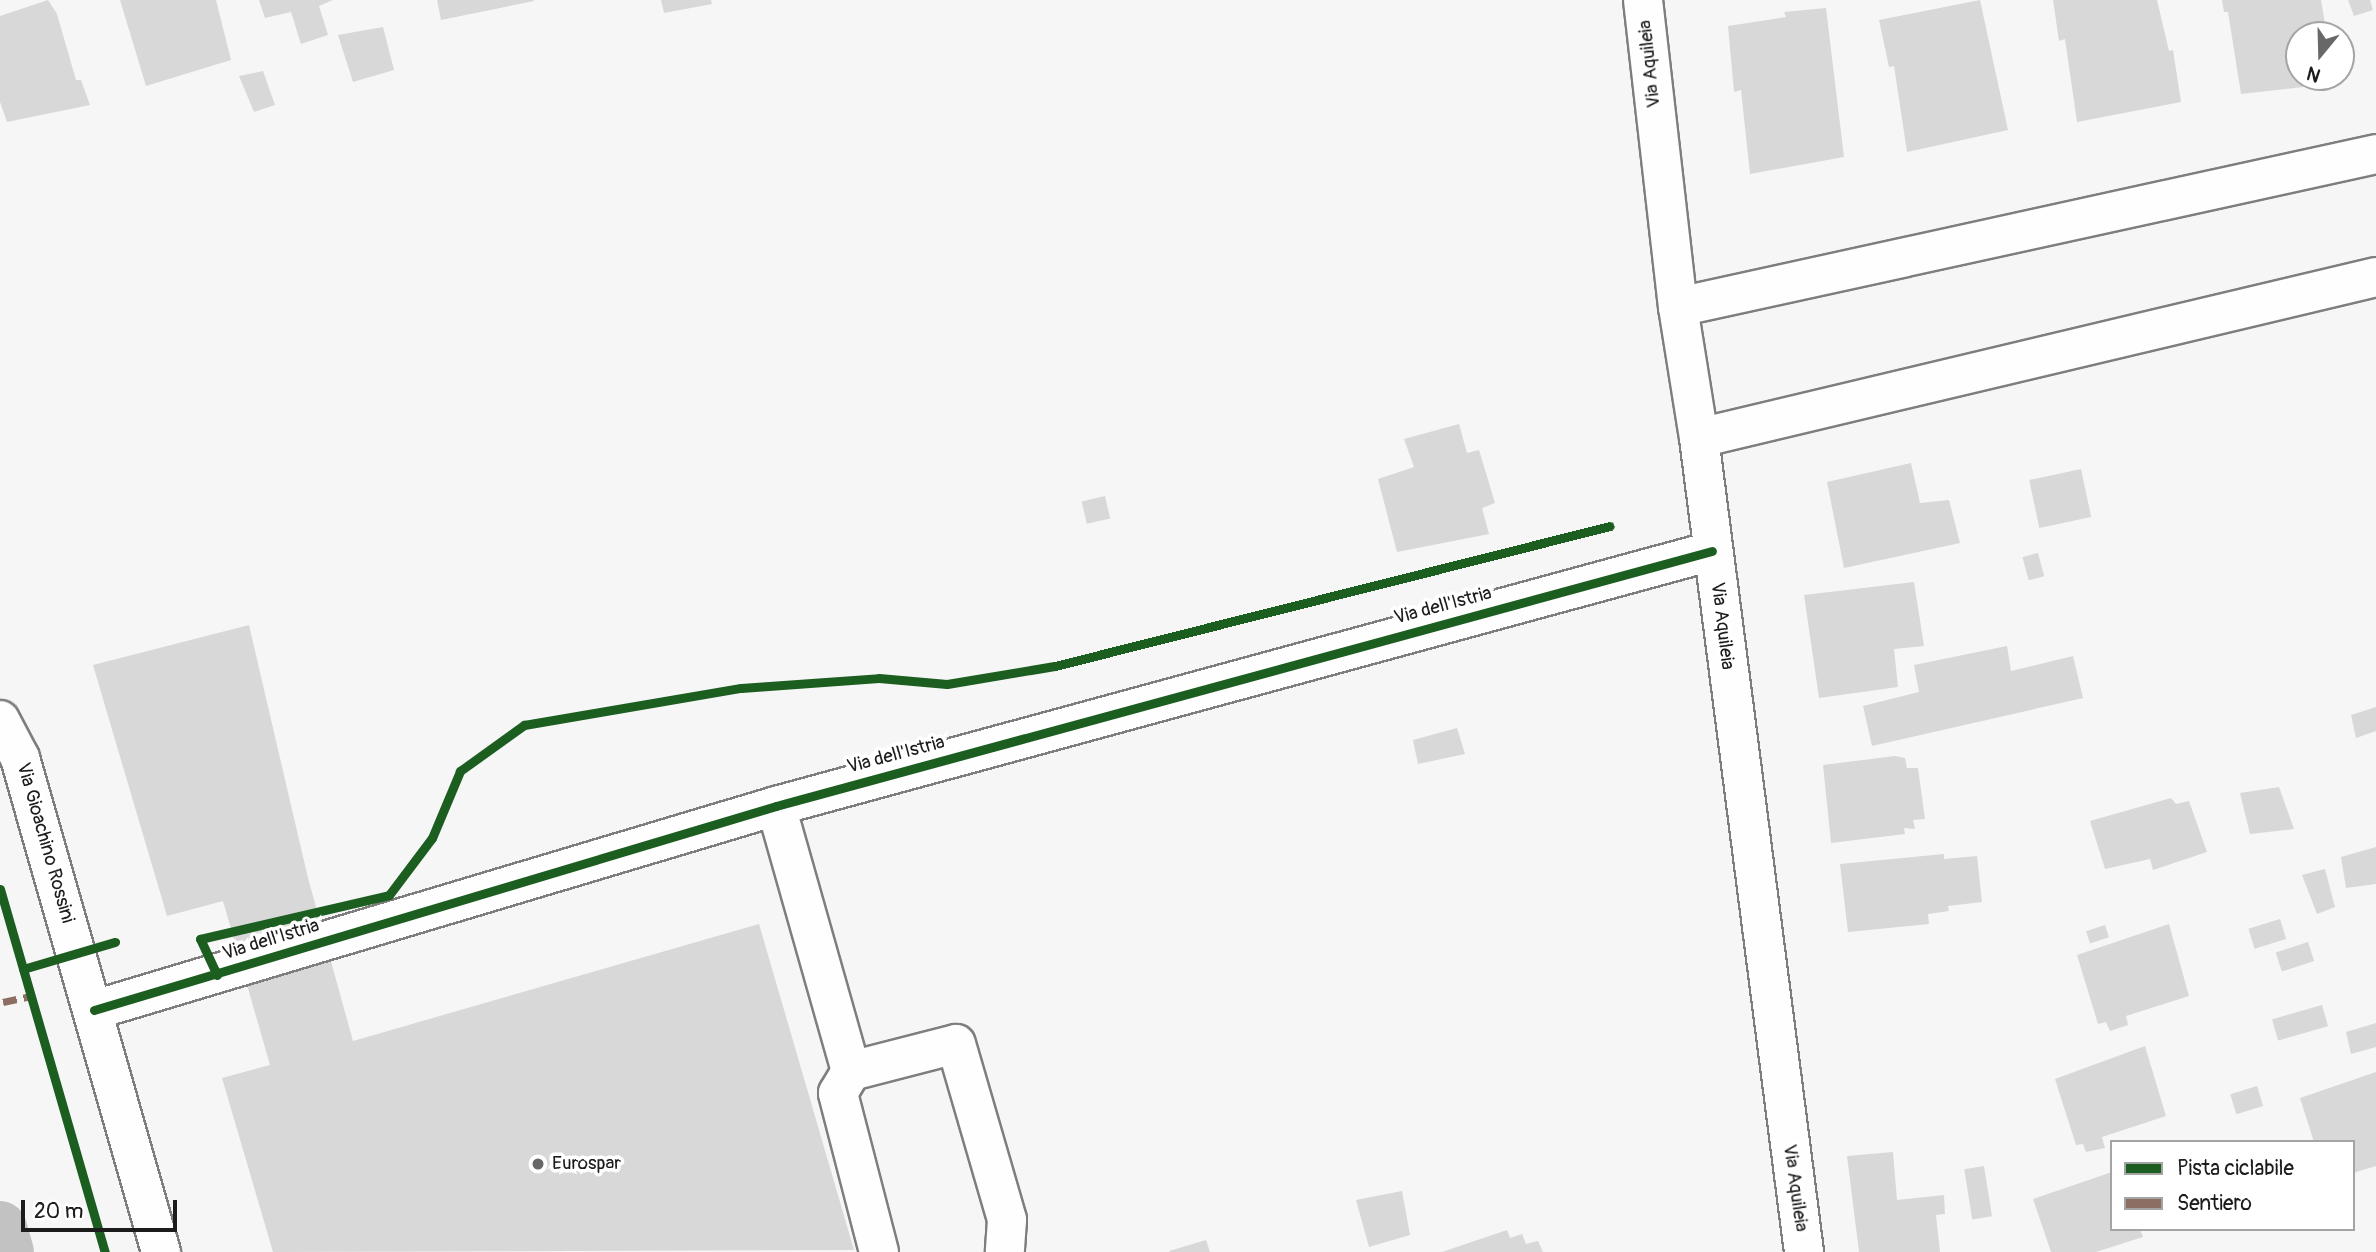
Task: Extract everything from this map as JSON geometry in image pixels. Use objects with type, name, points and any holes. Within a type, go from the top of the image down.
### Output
[{"type":"street","name":"Via Aquileia","points":[[1643,0],[1678,307],[1699,438],[1804,1252]]},
{"type":"street","points":[[1678,307],[2376,154]]},
{"type":"street","points":[[1699,438],[2376,277]]},
{"type":"street","name":"Via dell'Istria","points":[[94,1010],[776,806],[1712,551]]},
{"type":"street","name":"Via Gioachino Rossini","points":[[0,720],[20,758],[161,1252]]},
{"type":"street","points":[[776,806],[851,1071]]},
{"type":"street","points":[[879,1252],[838,1093],[851,1071],[956,1044],[1007,1220],[1005,1252]]},
{"type":"building","points":[[48,0],[57,14],[76,80],[81,80],[90,105],[7,122],[0,102],[0,16]]},
{"type":"building","points":[[120,0],[216,0],[231,60],[146,86]]},
{"type":"building","points":[[259,0],[333,0],[319,6],[328,35],[301,44],[291,12],[265,18]]},
{"type":"building","points":[[437,0],[534,0],[534,1],[441,20]]},
{"type":"building","points":[[661,0],[711,0],[712,4],[664,13]]},
{"type":"building","points":[[1980,0],[2008,130],[1907,152],[1894,66],[1889,67],[1879,20]]},
{"type":"building","points":[[2053,0],[2157,0],[2169,51],[2173,50],[2181,102],[2077,122],[2065,39],[2059,41]]},
{"type":"building","points":[[2222,0],[2321,0],[2325,21],[2285,21],[2285,89],[2241,94],[2228,12],[2224,12]]},
{"type":"building","points":[[2348,0],[2370,0],[2373,10],[2354,16]]},
{"type":"building","points":[[1826,8],[1844,157],[1750,174],[1741,90],[1734,92],[1728,26],[1786,17],[1784,12]]},
{"type":"building","points":[[383,27],[394,70],[353,82],[338,35]]},
{"type":"building","points":[[263,71],[275,105],[254,112],[239,76]]},
{"type":"building","points":[[1459,424],[1467,453],[1479,450],[1495,503],[1482,508],[1489,534],[1397,552],[1378,479],[1414,467],[1404,439]]},
{"type":"building","points":[[1911,463],[1920,503],[1949,500],[1960,543],[1844,568],[1827,482]]},
{"type":"building","points":[[2081,469],[2091,517],[2039,528],[2029,480]]},
{"type":"building","points":[[1105,496],[1110,518],[1087,524],[1082,501]]},
{"type":"building","points":[[2038,553],[2044,576],[2029,580],[2023,557]]},
{"type":"building","points":[[1914,582],[1924,646],[1894,649],[1898,687],[1819,698],[1804,595]]},
{"type":"building","name":"Eurospar","points":[[249,625],[308,878],[353,1041],[759,924],[854,1250],[273,1252],[222,1078],[270,1065],[223,901],[167,916],[93,665]]},
{"type":"building","points":[[2007,646],[2011,671],[2073,656],[2083,698],[1872,746],[1863,706],[1919,692],[1914,665]]},
{"type":"building","points":[[2376,707],[2376,731],[2356,738],[2351,715]]},
{"type":"building","points":[[1457,728],[1465,754],[1418,764],[1413,740]]},
{"type":"building","points":[[1895,756],[1905,758],[1907,768],[1918,768],[1925,819],[1913,820],[1915,829],[1904,828],[1905,834],[1831,843],[1823,765]]},
{"type":"building","points":[[2279,787],[2294,829],[2250,834],[2240,793]]},
{"type":"building","points":[[2171,798],[2176,804],[2189,801],[2207,852],[2153,870],[2150,859],[2105,869],[2090,821]]},
{"type":"building","points":[[2376,847],[2376,884],[2346,888],[2341,857]]},
{"type":"building","points":[[1944,854],[1944,859],[1977,856],[1982,902],[1948,906],[1949,911],[1928,914],[1929,924],[1848,932],[1840,864]]},
{"type":"building","points":[[2325,869],[2335,907],[2317,914],[2302,875]]},
{"type":"building","points":[[2280,919],[2286,939],[2255,949],[2248,929]]},
{"type":"building","points":[[2169,924],[2189,996],[2126,1016],[2128,1025],[2110,1031],[2106,1022],[2098,1024],[2077,955]]},
{"type":"building","points":[[2105,925],[2109,937],[2090,944],[2086,931]]},
{"type":"building","points":[[2308,942],[2314,961],[2282,972],[2276,953]]},
{"type":"building","points":[[2322,1005],[2328,1026],[2278,1040],[2272,1019]]},
{"type":"building","points":[[2376,1023],[2376,1047],[2351,1054],[2346,1032]]},
{"type":"building","points":[[2145,1046],[2166,1116],[2102,1137],[2105,1148],[2086,1152],[2083,1144],[2076,1145],[2055,1079]]},
{"type":"building","points":[[2376,1072],[2376,1166],[2355,1172],[2355,1140],[2313,1140],[2300,1098]]},
{"type":"building","points":[[2257,1086],[2263,1106],[2236,1114],[2230,1094]]},
{"type":"building","points":[[1893,1152],[1897,1200],[1944,1195],[1945,1214],[1936,1215],[1940,1252],[1859,1252],[1847,1156]]},
{"type":"building","points":[[1984,1166],[1992,1216],[1972,1220],[1964,1169]]},
{"type":"building","points":[[2110,1173],[2110,1231],[2141,1231],[2143,1237],[2096,1252],[2051,1252],[2033,1199]]},
{"type":"building","points":[[1402,1191],[1410,1235],[1369,1247],[1356,1200]]},
{"type":"building","points":[[1507,1230],[1510,1238],[1522,1234],[1526,1244],[1538,1241],[1543,1252],[1442,1252]]},
{"type":"building","points":[[1206,1240],[1210,1252],[1169,1251]]},
{"type":"waterway","points":[[0,1228],[7,1252]]},
{"type":"marked path","points":[[3,1002],[31,996]]},
{"type":"cycle path","points":[[217,975],[200,939],[389,895],[432,838],[460,771],[524,725],[741,688],[879,678],[947,684],[1055,666],[1610,526]]},
{"type":"cycle path","points":[[94,1010],[776,806],[1712,551]]},
{"type":"cycle path","points":[[0,889],[105,1252]]},
{"type":"cycle path","points":[[23,969],[115,942]]},
{"type":"place","name":"Eurospar","points":[[538,1164]]}]
